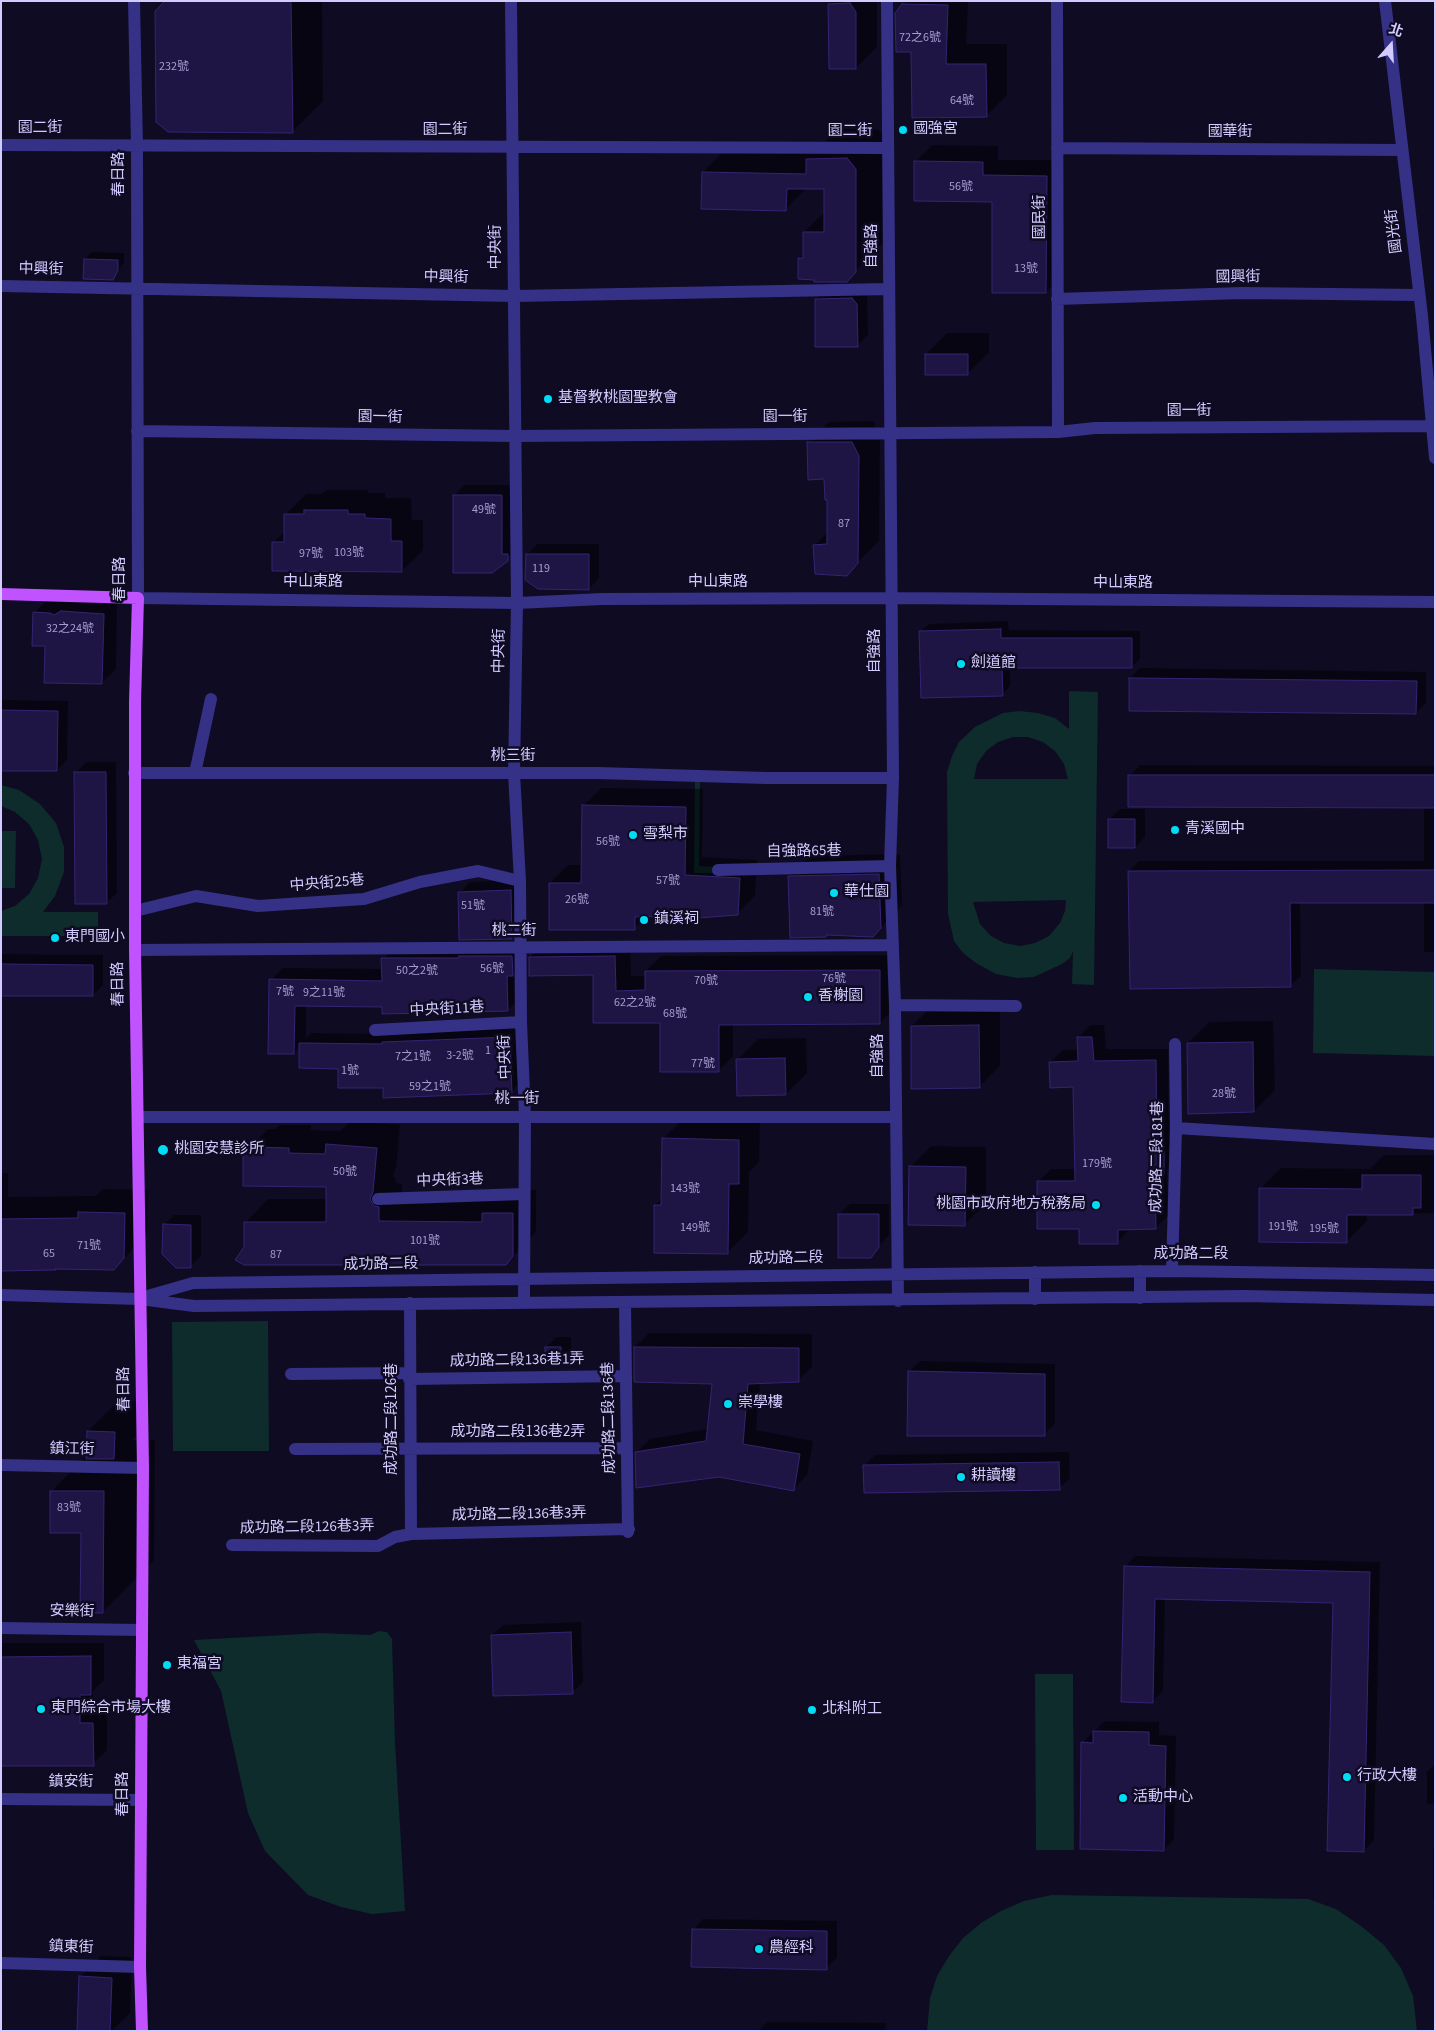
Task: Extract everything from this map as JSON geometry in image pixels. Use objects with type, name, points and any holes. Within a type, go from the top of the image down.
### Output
[{"type":"main road","name":"中山東路","points":[[1,594],[138,598]]},
{"type":"main road","name":"春日路","points":[[138,598],[134,773],[143,1468],[140,1800],[142,2031]]},
{"type":"street","name":"春日路","points":[[134,1],[137,145],[138,598]]},
{"type":"street","name":"中央街","points":[[511,1],[517,602],[514,773],[520,881],[521,1022],[525,1116],[523,1194],[524,1302]]},
{"type":"street","name":"自強路","points":[[887,1],[893,778],[890,866],[895,1005],[898,1301]]},
{"type":"street","name":"國民街","points":[[1057,1],[1058,432]]},
{"type":"street","name":"國光街","points":[[1385,1],[1419,295],[1435,458]]},
{"type":"street","name":"園二街","points":[[1,145],[888,148]]},
{"type":"street","name":"國華街","points":[[1057,148],[1402,150]]},
{"type":"street","name":"中興街","points":[[1,286],[514,296],[889,288]]},
{"type":"street","name":"國興街","points":[[1057,299],[1242,293],[1419,295]]},
{"type":"street","name":"園一街","points":[[137,431],[515,436],[890,434],[1058,432],[1095,428],[1432,426]]},
{"type":"street","name":"中山東路","points":[[138,598],[517,602],[602,599],[892,598],[1435,602]]},
{"type":"street","points":[[195,773],[211,699]]},
{"type":"street","name":"桃三街","points":[[134,773],[514,773],[893,778]]},
{"type":"street","name":"自強路65巷","points":[[718,870],[890,866]]},
{"type":"street","name":"中央街25巷","points":[[135,911],[196,896],[258,906],[364,899],[420,882],[478,871],[520,881]]},
{"type":"street","name":"桃二街","points":[[135,950],[520,949],[893,945]]},
{"type":"street","points":[[895,1005],[1016,1006]]},
{"type":"street","name":"中央街11巷","points":[[375,1030],[521,1022]]},
{"type":"street","name":"成功路二段181巷","points":[[1172,1271],[1176,1128],[1175,1044]]},
{"type":"street","name":"桃一街","points":[[139,1117],[895,1117]]},
{"type":"street","points":[[1176,1128],[1435,1144]]},
{"type":"street","name":"中央街3巷","points":[[378,1199],[523,1194]]},
{"type":"street","points":[[1140,1271],[1140,1298]]},
{"type":"street","name":"成功路二段","points":[[140,1299],[192,1283],[1140,1271],[1435,1275]]},
{"type":"street","points":[[1035,1272],[1035,1299]]},
{"type":"street","name":"成功路二段","points":[[1,1295],[140,1299],[194,1306],[524,1302],[898,1301],[1245,1296],[1435,1300]]},
{"type":"street","name":"成功路二段126巷","points":[[410,1303],[410,1534]]},
{"type":"street","name":"成功路二段136巷","points":[[625,1303],[628,1531]]},
{"type":"street","name":"成功路二段136巷1弄","points":[[291,1374],[626,1376]]},
{"type":"street","name":"成功路二段136巷2弄","points":[[295,1449],[627,1448]]},
{"type":"street","name":"鎮江街","points":[[1,1465],[143,1468]]},
{"type":"street","name":"成功路二段136巷3弄","points":[[410,1534],[628,1531]]},
{"type":"street","name":"成功路二段126巷3弄","points":[[232,1545],[378,1546],[395,1537],[410,1534]]},
{"type":"street","name":"安樂街","points":[[1,1628],[142,1630]]},
{"type":"street","name":"鎮安街","points":[[1,1799],[140,1800]]},
{"type":"street","name":"鎮東街","points":[[1,1962],[140,1967]]},
{"type":"street","name":"春日路","points":[[137,2031],[140,1967]]},
{"type":"street","name":"春日路","points":[[140,1967],[148,2031]]},
{"type":"green space","points":[[1069,691],[1098,692],[1094,985],[1072,984],[1073,951],[1070,958],[1062,964],[1034,977],[1017,978],[996,974],[963,953],[954,941],[948,914],[947,772],[959,742],[975,727],[1003,713],[1019,711],[1038,713],[1055,718],[1069,729]],"holes":[[[1013,737],[1028,737],[1043,742],[1055,751],[1064,764],[1068,779],[974,779],[977,764],[986,751],[998,742]],[[1066,900],[1065,911],[1060,923],[1049,936],[1035,943],[1020,946],[1004,943],[991,936],[980,924],[973,902]]]},
{"type":"green space","points":[[695,779],[700,779],[699,866],[717,867],[717,873],[694,873]]},
{"type":"green space","points":[[1,785],[19,790],[40,804],[56,823],[64,847],[64,872],[55,896],[43,912],[98,912],[98,936],[1,936],[1,911],[15,906],[29,894],[38,878],[42,859],[38,840],[29,824],[15,812],[1,806]]},
{"type":"green space","points":[[1,831],[16,831],[15,888],[1,888]]},
{"type":"green space","points":[[1314,969],[1435,972],[1435,1056],[1313,1053]]},
{"type":"green space","points":[[268,1321],[269,1451],[173,1451],[172,1322]]},
{"type":"green space","points":[[379,1631],[387,1632],[392,1639],[395,1742],[405,1911],[372,1914],[341,1907],[308,1895],[265,1851],[248,1813],[221,1691],[194,1640],[320,1633],[370,1635]]},
{"type":"green space","points":[[1035,1674],[1073,1674],[1074,1850],[1036,1850]]},
{"type":"green space","points":[[1052,1895],[1308,1899],[1336,1909],[1384,1945],[1401,1968],[1413,1996],[1417,2031],[927,2031],[930,1998],[937,1976],[963,1938],[981,1923],[1001,1911],[1024,1901]]},
{"type":"building","points":[[165,1],[291,1],[293,133],[168,132],[156,122],[155,11]]},
{"type":"building","points":[[850,3],[856,12],[856,69],[829,69],[828,4]]},
{"type":"building","points":[[902,4],[948,5],[946,64],[986,64],[987,117],[912,118],[911,52],[896,52],[895,13]]},
{"type":"building","points":[[847,158],[856,169],[856,272],[847,282],[814,282],[814,280],[798,279],[798,258],[803,258],[803,232],[824,232],[824,189],[787,189],[786,211],[701,209],[702,172],[806,174],[806,159]]},
{"type":"building","points":[[914,161],[983,162],[983,175],[1047,176],[1046,293],[992,293],[992,202],[914,201]]},
{"type":"building","points":[[84,259],[118,260],[118,270],[113,280],[83,279]]},
{"type":"building","points":[[852,298],[857,304],[858,347],[815,347],[815,299]]},
{"type":"building","points":[[925,354],[968,354],[968,375],[925,375]]},
{"type":"building","points":[[807,442],[852,442],[859,456],[858,563],[847,576],[815,574],[813,545],[827,544],[827,500],[825,500],[824,479],[808,480]]},
{"type":"building","points":[[453,495],[502,495],[502,554],[508,554],[508,561],[492,573],[453,573]]},
{"type":"building","points":[[304,510],[348,510],[348,514],[365,514],[365,518],[391,519],[391,541],[402,541],[402,572],[272,571],[272,542],[284,542],[284,514],[304,514]]},
{"type":"building","points":[[526,554],[589,554],[589,590],[538,589],[525,580]]},
{"type":"building","points":[[61,611],[104,614],[102,684],[44,683],[45,646],[32,646],[33,612],[54,615]]},
{"type":"building","points":[[1001,629],[1001,638],[1132,638],[1132,668],[1002,668],[1003,696],[921,698],[919,631]]},
{"type":"building","points":[[1129,678],[1417,681],[1416,714],[1129,711]]},
{"type":"building","points":[[1,710],[58,711],[57,771],[1,771]]},
{"type":"building","points":[[74,772],[106,772],[107,904],[75,904]]},
{"type":"building","points":[[1128,775],[1435,775],[1435,808],[1128,807]]},
{"type":"building","points":[[582,805],[686,807],[685,875],[740,878],[738,915],[698,918],[697,922],[678,922],[677,916],[635,917],[635,930],[549,930],[549,883],[581,883]]},
{"type":"building","points":[[1108,819],[1135,819],[1135,848],[1108,848]]},
{"type":"building","points":[[1435,870],[1435,903],[1290,903],[1291,987],[1130,989],[1128,871]]},
{"type":"building","name":"華仕園","points":[[879,874],[881,928],[873,937],[826,935],[826,937],[790,938],[788,876]]},
{"type":"building","points":[[511,890],[512,939],[459,940],[458,892]]},
{"type":"building","points":[[459,956],[512,956],[513,976],[507,976],[508,1011],[382,1014],[382,1007],[295,1006],[294,1054],[268,1054],[269,979],[382,981],[381,958],[459,958]]},
{"type":"building","points":[[615,956],[616,991],[645,990],[645,971],[880,970],[880,1024],[719,1025],[719,1072],[660,1072],[660,1023],[593,1023],[593,975],[529,976],[529,957]]},
{"type":"building","points":[[1,964],[93,965],[93,996],[1,996]]},
{"type":"building","points":[[979,1025],[980,1088],[911,1089],[911,1026]]},
{"type":"building","points":[[510,1037],[512,1093],[383,1098],[383,1088],[338,1088],[338,1069],[299,1068],[299,1043],[382,1044],[382,1042]]},
{"type":"building","points":[[1077,1037],[1092,1037],[1094,1061],[1156,1060],[1157,1151],[1164,1151],[1164,1175],[1155,1175],[1156,1229],[1118,1230],[1118,1244],[1079,1244],[1079,1229],[1037,1229],[1037,1181],[1075,1181],[1073,1087],[1050,1088],[1049,1062],[1078,1061]]},
{"type":"building","points":[[1253,1042],[1254,1112],[1188,1114],[1187,1043]]},
{"type":"building","points":[[785,1058],[786,1095],[737,1096],[736,1059]]},
{"type":"building","points":[[662,1138],[739,1140],[739,1184],[729,1184],[728,1254],[654,1253],[654,1205],[661,1205]]},
{"type":"building","points":[[326,1144],[377,1148],[373,1192],[370,1199],[374,1206],[379,1207],[379,1221],[482,1222],[482,1213],[513,1213],[513,1256],[506,1265],[244,1265],[235,1260],[244,1247],[244,1222],[326,1222],[326,1187],[243,1186],[243,1152],[256,1152],[256,1147],[289,1148],[289,1153],[325,1154]]},
{"type":"building","points":[[909,1166],[966,1167],[965,1226],[908,1225]]},
{"type":"building","points":[[1362,1175],[1421,1175],[1421,1208],[1413,1208],[1413,1215],[1347,1215],[1347,1243],[1259,1242],[1259,1188],[1362,1189]]},
{"type":"building","points":[[78,1212],[125,1213],[124,1258],[114,1270],[55,1269],[1,1271],[1,1219],[78,1218]]},
{"type":"building","points":[[838,1214],[879,1214],[879,1247],[871,1258],[838,1258]]},
{"type":"building","points":[[163,1224],[191,1225],[191,1268],[176,1268],[162,1254]]},
{"type":"building","points":[[545,1347],[561,1347],[561,1363],[545,1363]]},
{"type":"building","name":"崇學樓","points":[[634,1347],[799,1348],[799,1382],[748,1384],[743,1444],[800,1454],[794,1491],[719,1477],[636,1488],[635,1452],[706,1441],[712,1384],[634,1382]]},
{"type":"building","points":[[908,1371],[1045,1374],[1045,1436],[907,1436]]},
{"type":"building","points":[[87,1431],[115,1432],[114,1459],[86,1459]]},
{"type":"building","name":"耕讀樓","points":[[1059,1462],[1060,1490],[864,1493],[863,1465]]},
{"type":"building","points":[[50,1491],[104,1491],[103,1613],[80,1613],[81,1533],[50,1533]]},
{"type":"building","name":"行政大樓","points":[[1124,1566],[1370,1572],[1364,1852],[1327,1851],[1333,1603],[1155,1599],[1153,1703],[1121,1702]]},
{"type":"building","points":[[571,1632],[573,1694],[493,1696],[491,1635]]},
{"type":"building","name":"東門綜合市場大樓","points":[[91,1656],[91,1695],[80,1695],[80,1723],[93,1723],[94,1766],[1,1766],[1,1657]]},
{"type":"building","name":"活動中心","points":[[1093,1731],[1149,1732],[1149,1745],[1166,1746],[1164,1851],[1080,1849],[1081,1742],[1093,1743]]},
{"type":"building","name":"農經科","points":[[692,1929],[827,1931],[827,1970],[691,1967]]},
{"type":"building","points":[[79,1976],[112,1978],[110,2031],[77,2031]]},
{"type":"place","name":"國強宮","points":[[903,130]]},
{"type":"place","name":"基督教桃園聖教會","points":[[548,399]]},
{"type":"place","name":"劍道館","points":[[961,664]]},
{"type":"place","name":"青溪國中","points":[[1175,830]]},
{"type":"place","name":"雪梨市","points":[[633,835]]},
{"type":"place","name":"華仕園","points":[[834,893]]},
{"type":"place","name":"鎮溪祠","points":[[644,920]]},
{"type":"place","name":"東門國小","points":[[55,938]]},
{"type":"place","name":"香榭園","points":[[808,997]]},
{"type":"place","name":"桃園安慧診所","points":[[163,1150]]},
{"type":"place","name":"桃園市政府地方稅務局","points":[[1096,1205]]},
{"type":"place","name":"崇學樓","points":[[728,1404]]},
{"type":"place","name":"耕讀樓","points":[[961,1477]]},
{"type":"place","name":"東福宮","points":[[167,1665]]},
{"type":"place","name":"東門綜合市場大樓","points":[[41,1709]]},
{"type":"place","name":"北科附工","points":[[812,1710]]},
{"type":"place","name":"行政大樓","points":[[1347,1777]]},
{"type":"place","name":"活動中心","points":[[1123,1798]]},
{"type":"place","name":"農經科","points":[[759,1949]]}]
